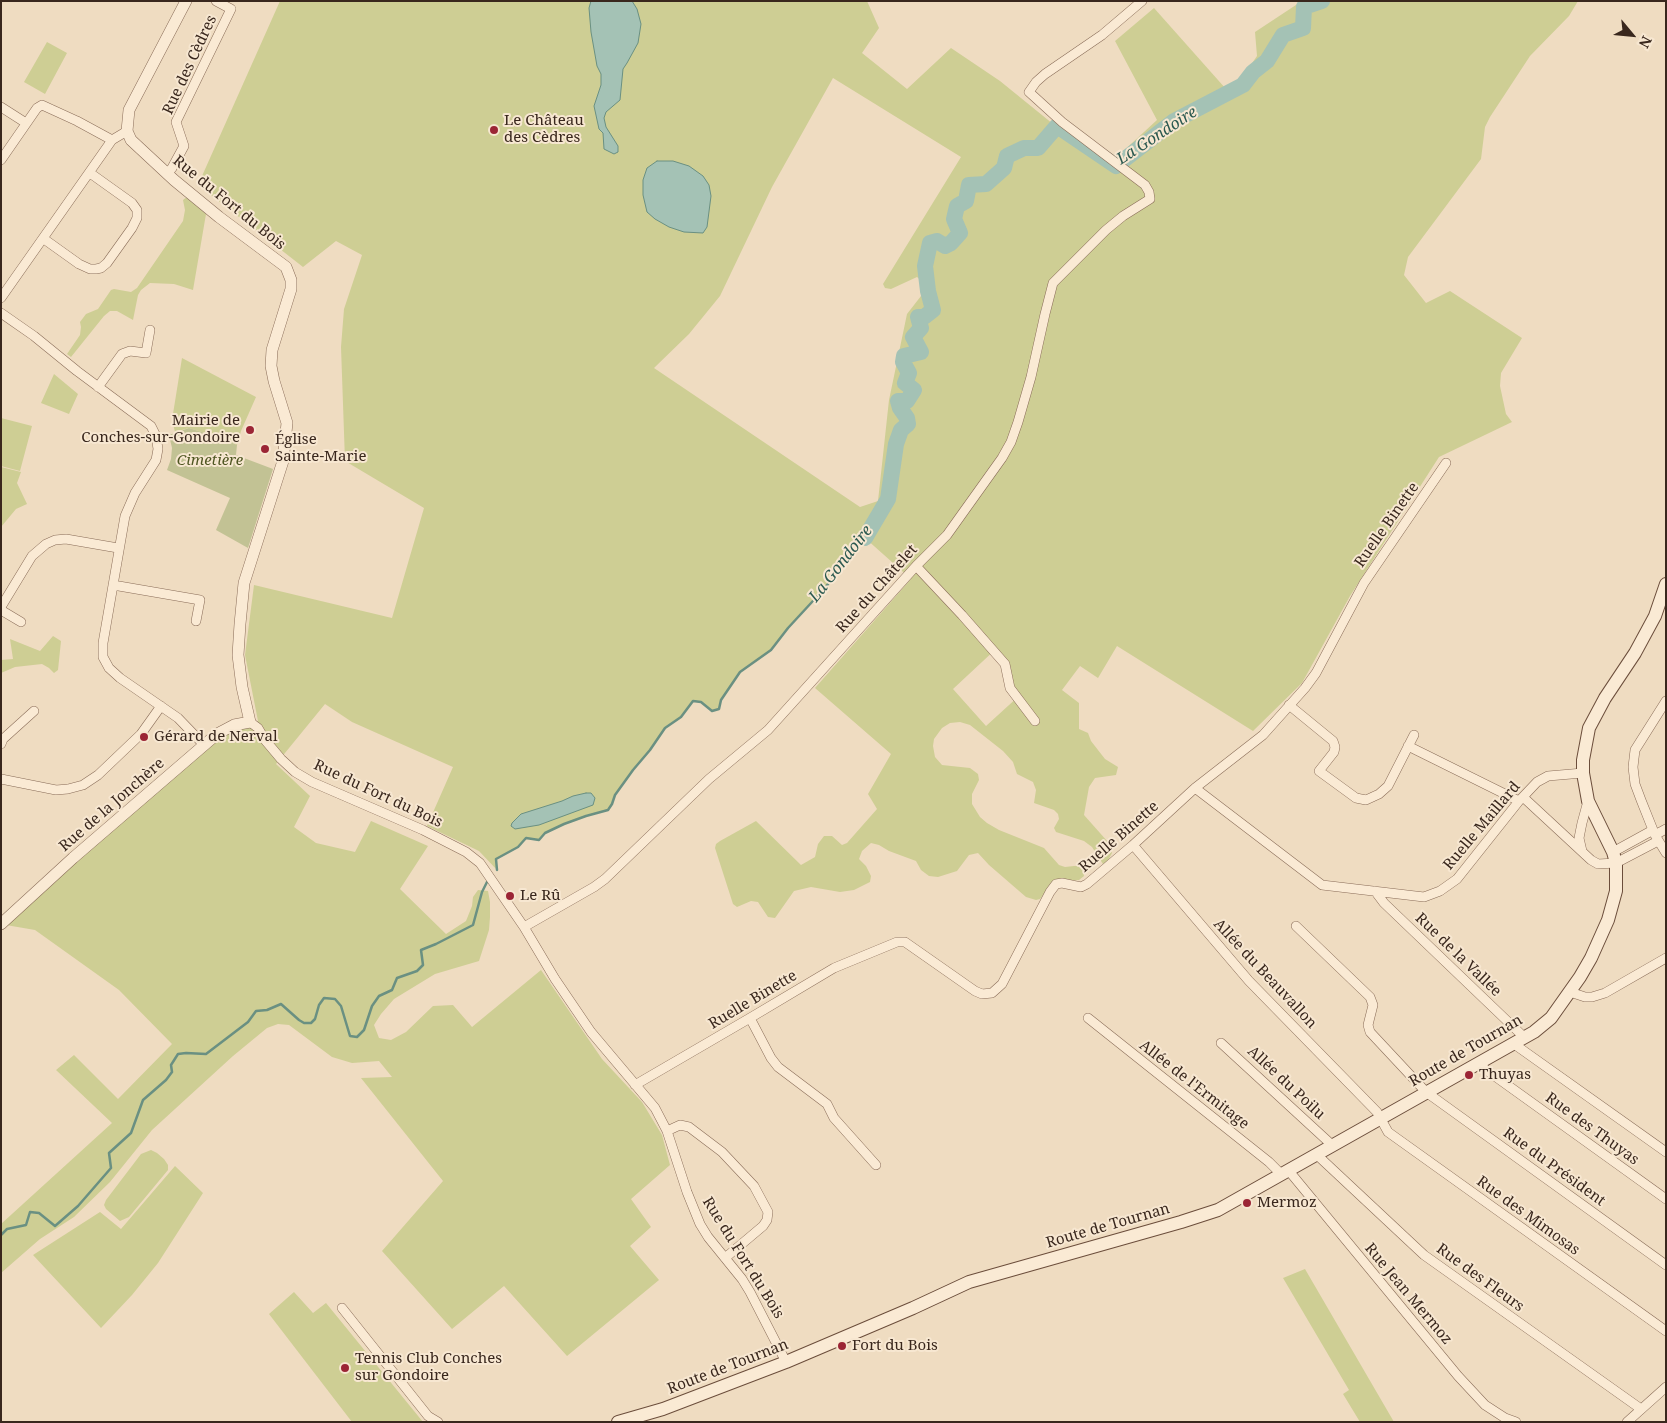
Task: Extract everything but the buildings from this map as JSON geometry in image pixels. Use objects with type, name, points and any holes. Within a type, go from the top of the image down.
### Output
[{"type":"main road","points":[[1615,858],[1588,801],[1583,773],[1583,760],[1589,728],[1605,698],[1635,653],[1656,616],[1666,584]]},
{"type":"main road","name":"Route de Tournan","points":[[618,1422],[663,1410],[786,1362],[880,1323],[969,1282],[1203,1216],[1218,1210],[1286,1173],[1332,1144],[1519,1041],[1552,1018],[1591,958],[1608,920],[1616,891],[1615,858]]},
{"type":"street","points":[[1,298],[112,140],[127,131],[128,110],[186,1]]},
{"type":"street","name":"Rue des Cèdres","points":[[167,174],[184,146],[176,122],[231,9],[216,1]]},
{"type":"street","name":"Rue du Châtelet","points":[[524,927],[605,879],[709,779],[768,730],[916,566],[951,531],[997,465],[1011,442],[1031,377],[1053,284],[1106,230],[1123,216],[1150,199],[1145,185],[1062,122],[1029,92],[1045,74],[1102,35],[1142,1]]},
{"type":"street","points":[[1,160],[37,108],[42,105],[112,140]]},
{"type":"street","points":[[1,107],[26,123]]},
{"type":"street","name":"Rue du Fort du Bois","points":[[127,131],[131,140],[167,174],[219,217],[286,268],[291,280],[291,290],[272,350],[271,366],[287,423],[283,462],[244,584],[240,624],[238,655],[242,686],[250,722],[258,728],[265,740],[295,772],[312,782],[422,830],[466,852],[480,863],[524,927],[555,979],[591,1032],[655,1108],[667,1131],[693,1208],[708,1237],[750,1292],[786,1362]]},
{"type":"street","points":[[44,239],[79,264],[90,269],[96,269],[102,268],[107,263],[127,235],[137,218],[137,210],[132,203],[90,173]]},
{"type":"street","points":[[1,314],[41,341],[98,387],[151,426],[158,440],[156,460],[134,493],[127,508],[118,548],[104,643],[104,658],[109,668],[120,678],[178,718],[204,745]]},
{"type":"street","points":[[98,387],[122,354],[130,351],[146,353],[150,330]]},
{"type":"street","name":"Ruelle Binette","points":[[635,1085],[834,968],[897,942],[904,942],[975,991],[982,994],[992,993],[1002,984],[1056,884],[1062,883],[1081,887],[1087,884],[1195,788],[1263,735],[1289,705],[1316,673],[1364,583],[1446,464]]},
{"type":"street","points":[[20,622],[1,609],[32,556],[46,544],[55,540],[66,539],[118,548]]},
{"type":"street","points":[[916,566],[1004,664],[1010,688],[1035,721]]},
{"type":"street","points":[[113,585],[200,600],[196,621]]},
{"type":"street","points":[[1666,701],[1635,750],[1633,767],[1635,784],[1656,836],[1666,853]]},
{"type":"street","points":[[1289,705],[1333,741],[1334,752],[1319,771],[1356,798],[1366,800],[1379,794],[1388,786],[1414,735]]},
{"type":"street","points":[[1,778],[56,790],[83,785],[98,775],[141,734],[161,706]]},
{"type":"street","points":[[1,744],[34,711]]},
{"type":"street","name":"Rue de la Jonchère","points":[[1,924],[73,858],[217,734],[234,725],[250,722]]},
{"type":"street","points":[[1408,746],[1521,799],[1598,864],[1615,858],[1666,829]]},
{"type":"street","name":"Ruelle Maillard","points":[[1195,788],[1322,885],[1424,897],[1440,890],[1457,879],[1521,799],[1537,782],[1548,776],[1583,773]]},
{"type":"street","points":[[1582,851],[1579,838],[1588,801]]},
{"type":"street","name":"Allée du Beauvallon","points":[[1133,845],[1249,981],[1377,1112],[1380,1119]]},
{"type":"street","name":"Rue de la Vallée","points":[[1375,891],[1390,910],[1519,1041],[1666,1152]]},
{"type":"street","name":"Rue du Président","points":[[1296,926],[1370,997],[1373,1005],[1368,1025],[1370,1032],[1426,1092],[1666,1265]]},
{"type":"street","points":[[1570,992],[1585,997],[1605,993],[1666,958]]},
{"type":"street","points":[[750,1018],[771,1058],[778,1066],[826,1104],[834,1118],[876,1165]]},
{"type":"street","name":"Allée de l'Ermitage","points":[[1088,1018],[1269,1162],[1286,1173]]},
{"type":"street","name":"Allée du Poilu","points":[[1222,1042],[1332,1144]]},
{"type":"street","name":"Rue des Thuyas","points":[[1478,1064],[1666,1199]]},
{"type":"street","name":"Rue des Mimosas","points":[[1380,1119],[1388,1132],[1666,1331]]},
{"type":"street","points":[[667,1131],[680,1125],[689,1127],[722,1152],[754,1186],[768,1212],[768,1220],[763,1226],[725,1258]]},
{"type":"street","name":"Rue des Fleurs","points":[[1316,1154],[1424,1255],[1641,1409]]},
{"type":"street","name":"Rue Jean Mermoz","points":[[1286,1173],[1458,1376],[1485,1405],[1505,1418],[1516,1422]]},
{"type":"street","points":[[342,1308],[428,1416],[438,1422]]},
{"type":"street","points":[[1626,1422],[1666,1387]]},
{"type":"green space","points":[[280,1],[867,1],[879,28],[862,53],[907,89],[951,48],[1000,81],[1106,167],[1157,120],[1115,41],[1154,8],[1226,89],[1240,81],[1257,56],[1255,32],[1302,1],[1578,1],[1569,16],[1530,56],[1490,117],[1485,127],[1481,159],[1408,257],[1404,275],[1426,303],[1450,291],[1522,338],[1501,373],[1500,386],[1506,414],[1512,422],[1439,457],[1350,596],[1302,683],[1253,731],[1117,646],[1098,678],[1080,666],[1062,690],[1079,703],[1079,729],[1088,733],[1091,741],[1105,759],[1118,767],[1116,775],[1095,778],[1089,787],[1084,815],[1108,842],[1112,853],[1107,862],[1103,864],[1092,847],[1084,841],[1056,832],[1054,828],[1059,819],[1058,814],[1054,810],[1034,803],[1036,790],[1033,782],[1017,774],[1013,762],[1003,751],[970,725],[960,722],[950,723],[942,728],[934,739],[935,757],[942,765],[970,768],[978,774],[979,780],[972,794],[972,804],[980,817],[999,830],[1044,848],[1059,865],[1065,867],[1082,866],[1084,876],[1079,880],[1053,882],[1040,899],[1036,900],[1026,897],[978,853],[969,855],[957,871],[938,877],[929,876],[921,870],[916,861],[871,843],[862,851],[859,859],[866,866],[871,876],[870,882],[854,890],[840,892],[811,887],[794,891],[775,918],[768,917],[758,902],[751,901],[737,907],[733,904],[715,848],[716,844],[720,841],[756,821],[801,865],[815,857],[818,844],[824,836],[832,836],[842,845],[847,843],[877,809],[868,794],[891,754],[815,688],[911,579],[865,538],[771,650],[740,672],[721,700],[719,709],[712,711],[701,702],[693,701],[681,717],[665,728],[615,795],[608,810],[564,824],[545,833],[539,840],[526,838],[518,847],[497,859],[497,870],[479,851],[427,826],[453,767],[352,722],[325,704],[276,764],[310,796],[294,827],[316,843],[355,852],[371,821],[428,846],[400,889],[446,934],[466,921],[472,906],[473,897],[478,890],[488,891],[490,902],[489,930],[479,961],[435,974],[394,999],[374,1025],[379,1038],[391,1040],[406,1032],[433,1006],[453,1005],[472,1027],[541,970],[602,1059],[642,1102],[662,1135],[670,1165],[631,1199],[651,1227],[630,1246],[659,1280],[567,1356],[504,1286],[452,1329],[382,1251],[443,1181],[361,1078],[392,1077],[379,1061],[352,1063],[332,1057],[289,1025],[278,1024],[267,1028],[233,1056],[152,1130],[110,1182],[74,1217],[40,1239],[1,1273],[1,1224],[112,1123],[56,1070],[74,1055],[118,1099],[172,1044],[119,990],[35,930],[6,925],[207,746],[236,729],[258,721],[245,655],[254,585],[392,618],[424,508],[345,461],[341,347],[344,309],[362,255],[336,241],[303,267],[198,185]],"holes":[[[833,78],[961,157],[883,284],[885,288],[891,289],[917,277],[923,282],[923,290],[921,296],[907,314],[889,400],[878,501],[860,507],[654,368],[689,334],[720,296],[772,187]],[[997,648],[1009,663],[1015,689],[1020,695],[986,726],[953,689]]]},
{"type":"green space","points":[[47,42],[67,53],[45,94],[24,82]]},
{"type":"green space","points":[[187,197],[206,214],[193,290],[174,284],[150,283],[138,295],[133,320],[117,311],[110,311],[71,357],[67,354],[80,335],[80,322],[86,314],[98,309],[111,290],[131,292],[137,288],[183,221],[185,210],[183,200]]},
{"type":"green space","points":[[182,358],[256,397],[237,445],[189,428],[175,432],[172,420]]},
{"type":"green space","points":[[54,374],[78,394],[69,414],[41,403]]},
{"type":"green space","points":[[1,418],[32,426],[20,471],[1,466]]},
{"type":"green space","name":"Cimetière","points":[[189,428],[237,445],[236,455],[273,469],[248,548],[216,530],[230,498],[167,470],[172,448],[169,435]]},
{"type":"green space","points":[[1,467],[21,472],[17,483],[27,504],[16,509],[1,527]]},
{"type":"green space","points":[[53,636],[61,641],[58,670],[54,673],[42,664],[15,667],[1,673],[1,660],[13,659],[10,639],[40,651]]},
{"type":"green space","points":[[151,1150],[164,1159],[168,1165],[168,1170],[129,1217],[120,1221],[106,1209],[104,1205],[106,1200],[141,1154]]},
{"type":"green space","points":[[175,1166],[203,1193],[158,1263],[132,1295],[101,1328],[33,1255],[100,1212],[121,1229]]},
{"type":"green space","points":[[1305,1269],[1394,1422],[1360,1422],[1343,1394],[1349,1390],[1283,1278]]},
{"type":"green space","name":"Tennis Club Conches sur Gondoire","points":[[294,1292],[313,1313],[326,1303],[423,1422],[352,1422],[269,1314]]},
{"type":"shaded area","points":[[591,1],[632,1],[637,9],[641,24],[638,43],[623,69],[620,100],[606,112],[604,118],[606,127],[618,146],[618,152],[614,154],[604,149],[603,133],[599,129],[594,106],[601,85],[601,74],[597,66],[591,32],[589,8]]},
{"type":"shaded area","points":[[657,161],[673,161],[689,166],[703,176],[709,185],[711,196],[707,227],[703,233],[684,232],[669,227],[647,212],[643,195],[643,180],[647,168]]},
{"type":"shaded area","points":[[591,793],[595,798],[593,805],[539,825],[515,829],[511,826],[521,814]]},
{"type":"waterway","name":"La Gondoire","points":[[865,538],[888,499],[896,444],[901,430],[908,424],[898,401],[907,401],[914,390],[905,383],[909,373],[903,362],[904,356],[921,352],[913,337],[921,328],[918,317],[924,317],[933,310],[928,291],[925,266],[930,243],[937,241],[945,246],[951,243],[960,233],[954,219],[957,206],[966,201],[969,185],[986,184],[1004,168],[1007,156],[1024,148],[1038,148],[1057,126],[1116,166],[1174,121],[1243,85],[1253,72],[1267,61],[1283,35],[1303,28],[1304,7],[1322,1]]},
{"type":"waterway","name":"La Gondoire","points":[[497,870],[496,859],[518,847],[526,838],[539,840],[545,833],[564,824],[608,810],[615,795],[665,728],[681,717],[693,701],[701,702],[712,711],[719,709],[721,700],[740,672],[771,650],[865,538]]},
{"type":"waterway","name":"La Gondoire","points":[[1,1235],[7,1229],[26,1225],[30,1212],[39,1213],[55,1226],[78,1206],[111,1168],[109,1153],[131,1133],[143,1100],[166,1080],[172,1072],[171,1065],[178,1054],[206,1054],[248,1022],[256,1011],[267,1010],[281,1004],[299,1020],[304,1023],[311,1023],[315,1019],[319,1005],[324,998],[335,999],[341,1006],[350,1036],[357,1037],[364,1030],[372,1006],[379,996],[392,990],[397,978],[417,971],[423,965],[421,950],[473,925],[482,892],[487,882]]},
{"type":"place","name":"Le Château des Cèdres","points":[[494,130]]},
{"type":"place","name":"Mairie de Conches-sur-Gondoire","points":[[250,430]]},
{"type":"place","name":"Église Sainte-Marie","points":[[265,449]]},
{"type":"place","name":"Gérard de Nerval","points":[[144,737]]},
{"type":"place","name":"Le Rû","points":[[510,896]]},
{"type":"place","name":"Thuyas","points":[[1469,1075]]},
{"type":"place","name":"Mermoz","points":[[1247,1203]]},
{"type":"place","name":"Fort du Bois","points":[[842,1346]]},
{"type":"place","name":"Tennis Club Conches sur Gondoire","points":[[345,1368]]}]
